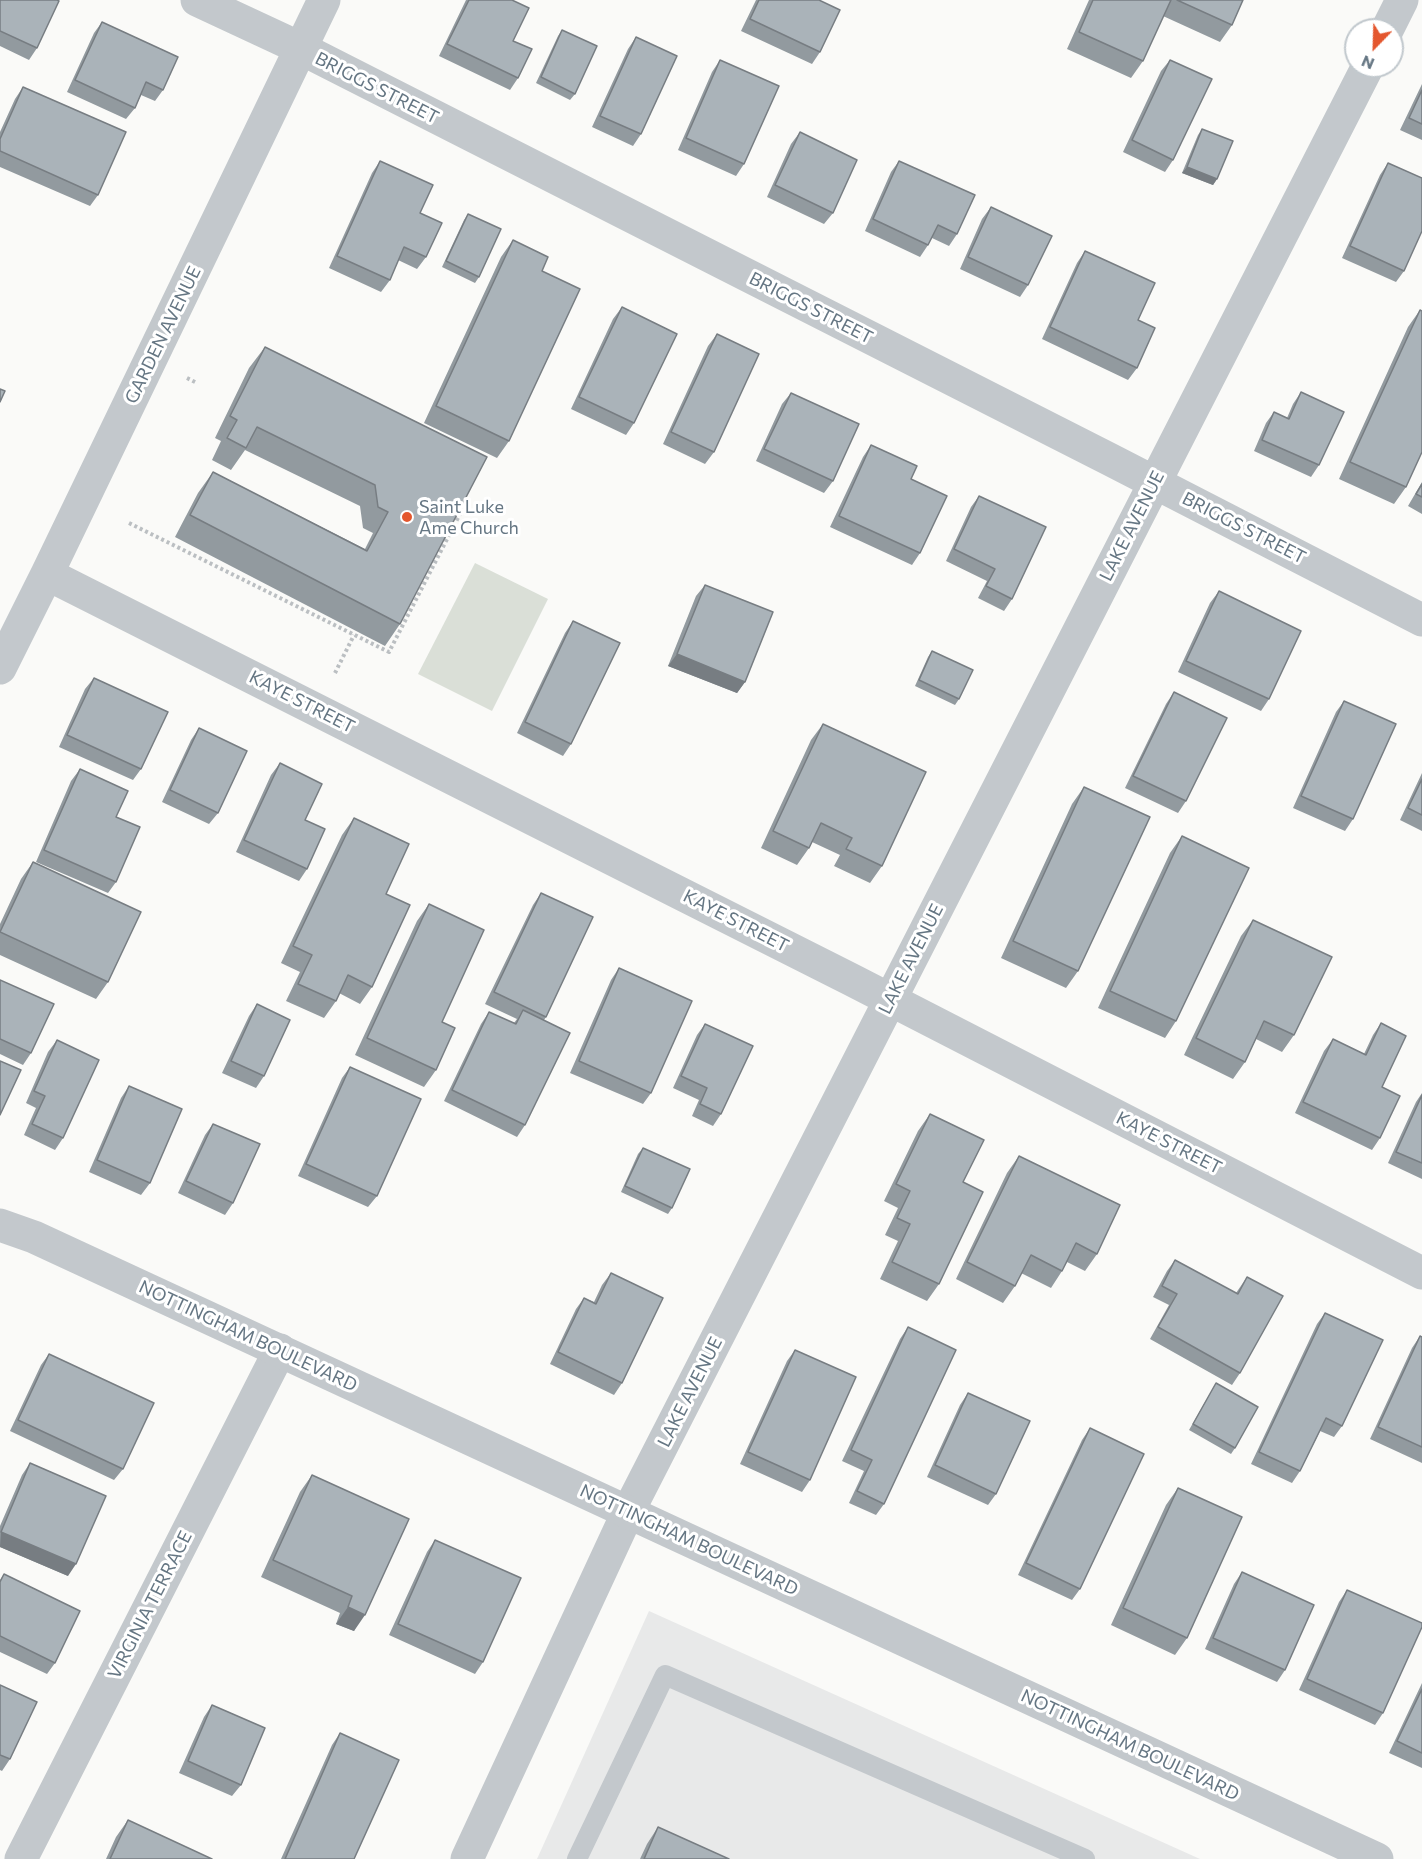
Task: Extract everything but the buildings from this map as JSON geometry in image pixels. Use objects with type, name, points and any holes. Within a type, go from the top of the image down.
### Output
[{"type":"street","name":"BRIGGS STREET","points":[[197,0],[300,48],[1422,620]]},
{"type":"street","name":"GARDEN AVENUE","points":[[0,669],[324,0]]},
{"type":"street","points":[[1393,18],[1402,0]]},
{"type":"street","name":"LAKE AVENUE","points":[[467,1859],[628,1512],[1362,78]]},
{"type":"street","name":"KAYE STREET","points":[[47,574],[890,999],[1422,1273]]},
{"type":"street","name":"NOTTINGHAM BOULEVARD","points":[[0,1225],[34,1237],[280,1350],[1377,1859]]},
{"type":"street","name":"VIRGINIA TERRACE","points":[[21,1859],[280,1350]]},
{"type":"lane","points":[[577,1859],[665,1675],[1085,1859]]},
{"type":"path","points":[[129,523],[388,652],[462,510]]},
{"type":"path","points":[[330,682],[354,635]]},
{"type":"shaded area","points":[[475,563],[548,599],[492,711],[418,674]]},
{"type":"shaded area","points":[[649,1611],[1200,1859],[537,1859]]},
{"type":"place","name":"Saint Luke Ame Church","points":[[407,517]]}]
